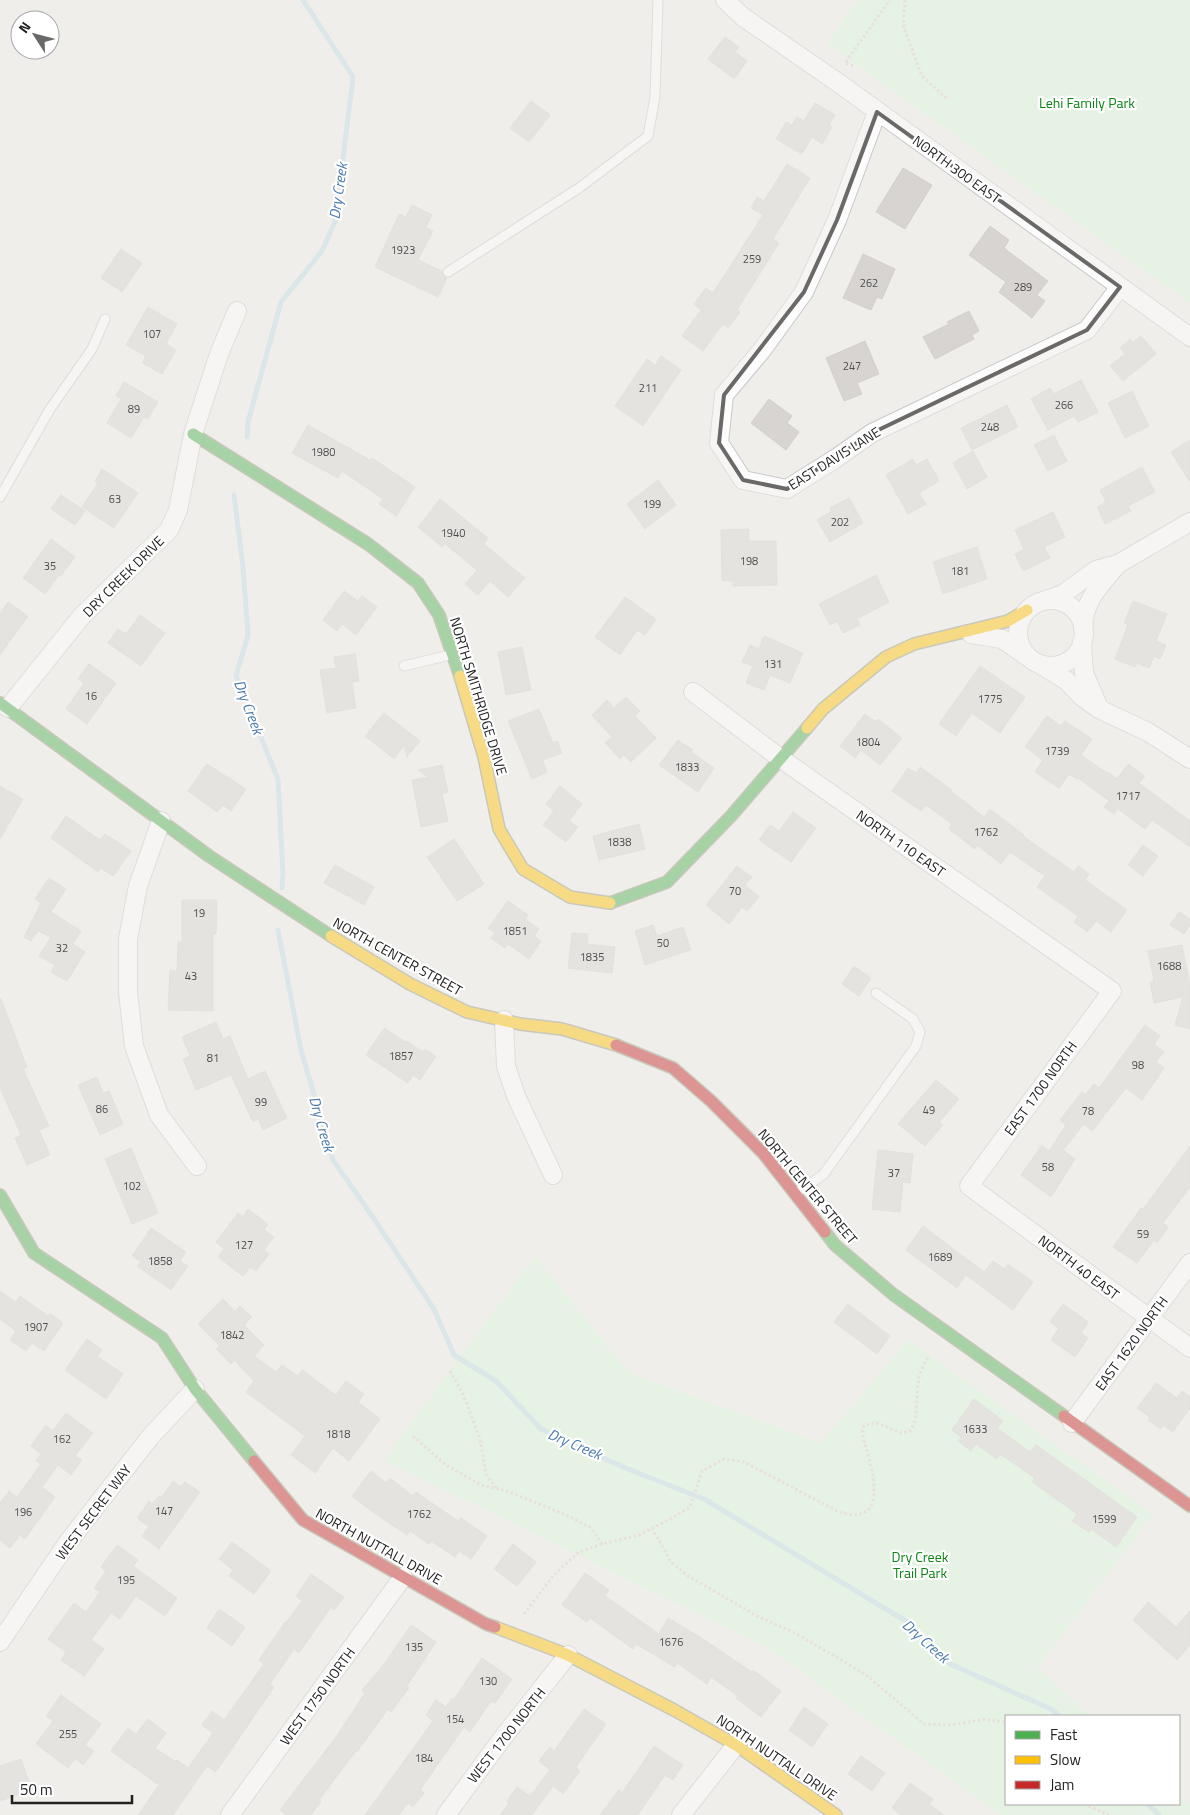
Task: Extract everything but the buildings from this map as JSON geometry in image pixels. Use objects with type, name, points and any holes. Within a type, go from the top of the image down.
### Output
[{"type":"street","name":"NORTH 300 EAST","points":[[724,0],[743,17],[1190,337]]},
{"type":"street","name":"EAST DAVIS LANE","points":[[877,112],[837,220],[804,292],[762,350],[724,395],[719,443],[743,480],[787,489],[872,433],[1087,330],[1120,287]]},
{"type":"street","name":"DRY CREEK DRIVE","points":[[4,706],[81,617],[169,530],[178,510],[193,434],[219,354],[237,312]]},
{"type":"street","name":"NORTH SMITHRIDGE DRIVE","points":[[193,434],[368,544],[418,584],[439,615],[453,654],[484,756],[499,829],[523,868],[570,896],[612,903],[667,882],[731,816],[780,758]]},
{"type":"street","points":[[780,758],[823,709],[886,657],[914,644],[1008,621],[1039,602],[1070,590],[1096,570],[1118,564],[1190,522]]},
{"type":"street","points":[[1099,708],[1084,673],[1082,661],[1084,616],[1094,591],[1118,564]]},
{"type":"street","points":[[1027,610],[1022,616],[1018,629],[1019,643],[1032,659],[1052,666],[1065,662],[1076,653],[1083,637],[1080,619],[1072,608],[1060,601],[1046,600]]},
{"type":"street","points":[[953,635],[978,634],[1002,639],[1067,681],[1082,697],[1099,708],[1148,732],[1190,759]]},
{"type":"street","name":"NORTH 110 EAST","points":[[693,692],[780,758],[1112,991]]},
{"type":"street","name":"NORTH CENTER STREET","points":[[4,706],[209,856],[304,919],[402,979],[467,1012],[562,1029],[628,1048],[673,1068],[711,1101],[750,1140],[796,1193],[835,1245],[894,1295],[1190,1506]]},
{"type":"street","points":[[161,821],[136,895],[128,939],[128,992],[134,1046],[159,1115],[197,1166]]},
{"type":"street","name":"EAST 1700 NORTH","points":[[969,1186],[1112,991]]},
{"type":"street","points":[[504,1020],[506,1066],[516,1096],[553,1175]]},
{"type":"street","name":"NORTH 40 EAST","points":[[969,1186],[1190,1348]]},
{"type":"street","name":"NORTH NUTTALL DRIVE","points":[[0,1195],[34,1252],[162,1338],[195,1389],[303,1520],[486,1624],[568,1655],[674,1710],[736,1745],[836,1815]]},
{"type":"street","name":"EAST 1620 NORTH","points":[[1072,1423],[1190,1263]]},
{"type":"street","name":"WEST SECRET WAY","points":[[0,1642],[68,1542],[151,1436],[195,1389]]},
{"type":"street","name":"WEST 1750 NORTH","points":[[230,1815],[403,1577]]},
{"type":"street","name":"WEST 1700 NORTH","points":[[446,1815],[500,1740],[568,1655]]},
{"type":"street","points":[[681,1815],[736,1745]]},
{"type":"lane","points":[[448,272],[579,188],[648,136],[655,96],[658,0]]},
{"type":"lane","points":[[0,498],[50,409],[92,349],[105,319]]},
{"type":"lane","points":[[404,666],[453,654]]},
{"type":"lane","points":[[796,1193],[823,1175],[916,1046],[920,1032],[914,1019],[876,993]]},
{"type":"path","points":[[853,66],[846,63],[890,0]]},
{"type":"path","points":[[904,0],[903,25],[922,76],[948,100]]},
{"type":"path","points":[[524,1614],[554,1575],[579,1552],[639,1535],[690,1506],[702,1471],[724,1459],[744,1462],[839,1512],[855,1515],[868,1511],[874,1501],[874,1486],[868,1453],[861,1431],[864,1425],[878,1423],[901,1433],[910,1431],[915,1423],[920,1374],[929,1355]]},
{"type":"path","points":[[450,1371],[463,1394],[480,1439],[486,1474],[496,1488]]},
{"type":"path","points":[[413,1436],[446,1465],[481,1485],[507,1490],[590,1527],[602,1544]]},
{"type":"path","points":[[652,1528],[671,1562],[688,1576],[758,1618],[795,1633],[865,1674],[924,1724],[952,1724],[984,1719],[1005,1724]]},
{"type":"path","points":[[1086,1805],[1109,1815]]},
{"type":"highlighted area","points":[[877,112],[1120,287],[1087,330],[872,433],[787,489],[743,480],[719,443],[724,395],[804,292],[837,220]]},
{"type":"green space","name":"Lehi Family Park","points":[[857,0],[1190,0],[1190,303],[827,44]]},
{"type":"green space","name":"Dry Creek Trail Park","points":[[535,1256],[629,1373],[821,1443],[908,1340],[1153,1514],[1038,1668],[1090,1715],[1005,1715],[1005,1805],[1180,1805],[1180,1796],[1190,1805],[1190,1815],[1001,1815],[768,1648],[384,1460]]},
{"type":"waterway","name":"Dry Creek","points":[[247,437],[248,422],[281,302],[322,251],[335,222],[353,77],[303,0]]},
{"type":"waterway","name":"Dry Creek","points":[[234,495],[243,567],[248,635],[236,676],[278,779],[283,874],[282,888]]},
{"type":"waterway","name":"Dry Creek","points":[[278,930],[301,1050],[333,1160],[434,1309],[454,1355],[496,1381],[541,1429],[623,1467],[704,1499],[909,1623],[950,1664],[1051,1709],[1059,1715]]},
{"type":"waterway","name":"Dry Creek","points":[[1149,1805],[1159,1815]]},
{"type":"traffic: fast","points":[[193,434],[368,544],[418,583],[439,615],[460,676]]},
{"type":"traffic: fast","points":[[0,703],[209,856],[331,936]]},
{"type":"traffic: fast","points":[[610,903],[667,882],[731,816],[807,728]]},
{"type":"traffic: fast","points":[[0,1195],[34,1253],[162,1338],[195,1389],[254,1461]]},
{"type":"traffic: fast","points":[[825,1232],[835,1245],[894,1295],[1064,1416]]},
{"type":"traffic: slow","points":[[807,728],[823,709],[886,657],[914,644],[1008,621],[1027,610]]},
{"type":"traffic: slow","points":[[460,676],[484,757],[499,829],[523,869],[570,897],[610,903]]},
{"type":"traffic: slow","points":[[331,936],[410,984],[467,1012],[520,1024],[562,1029],[616,1045]]},
{"type":"traffic: slow","points":[[495,1627],[568,1655],[674,1710],[736,1745],[836,1815]]},
{"type":"traffic: jam","points":[[616,1045],[673,1068],[711,1101],[763,1153],[825,1232]]},
{"type":"traffic: jam","points":[[1064,1416],[1190,1506]]},
{"type":"traffic: jam","points":[[254,1461],[303,1520],[486,1624],[495,1627]]}]
